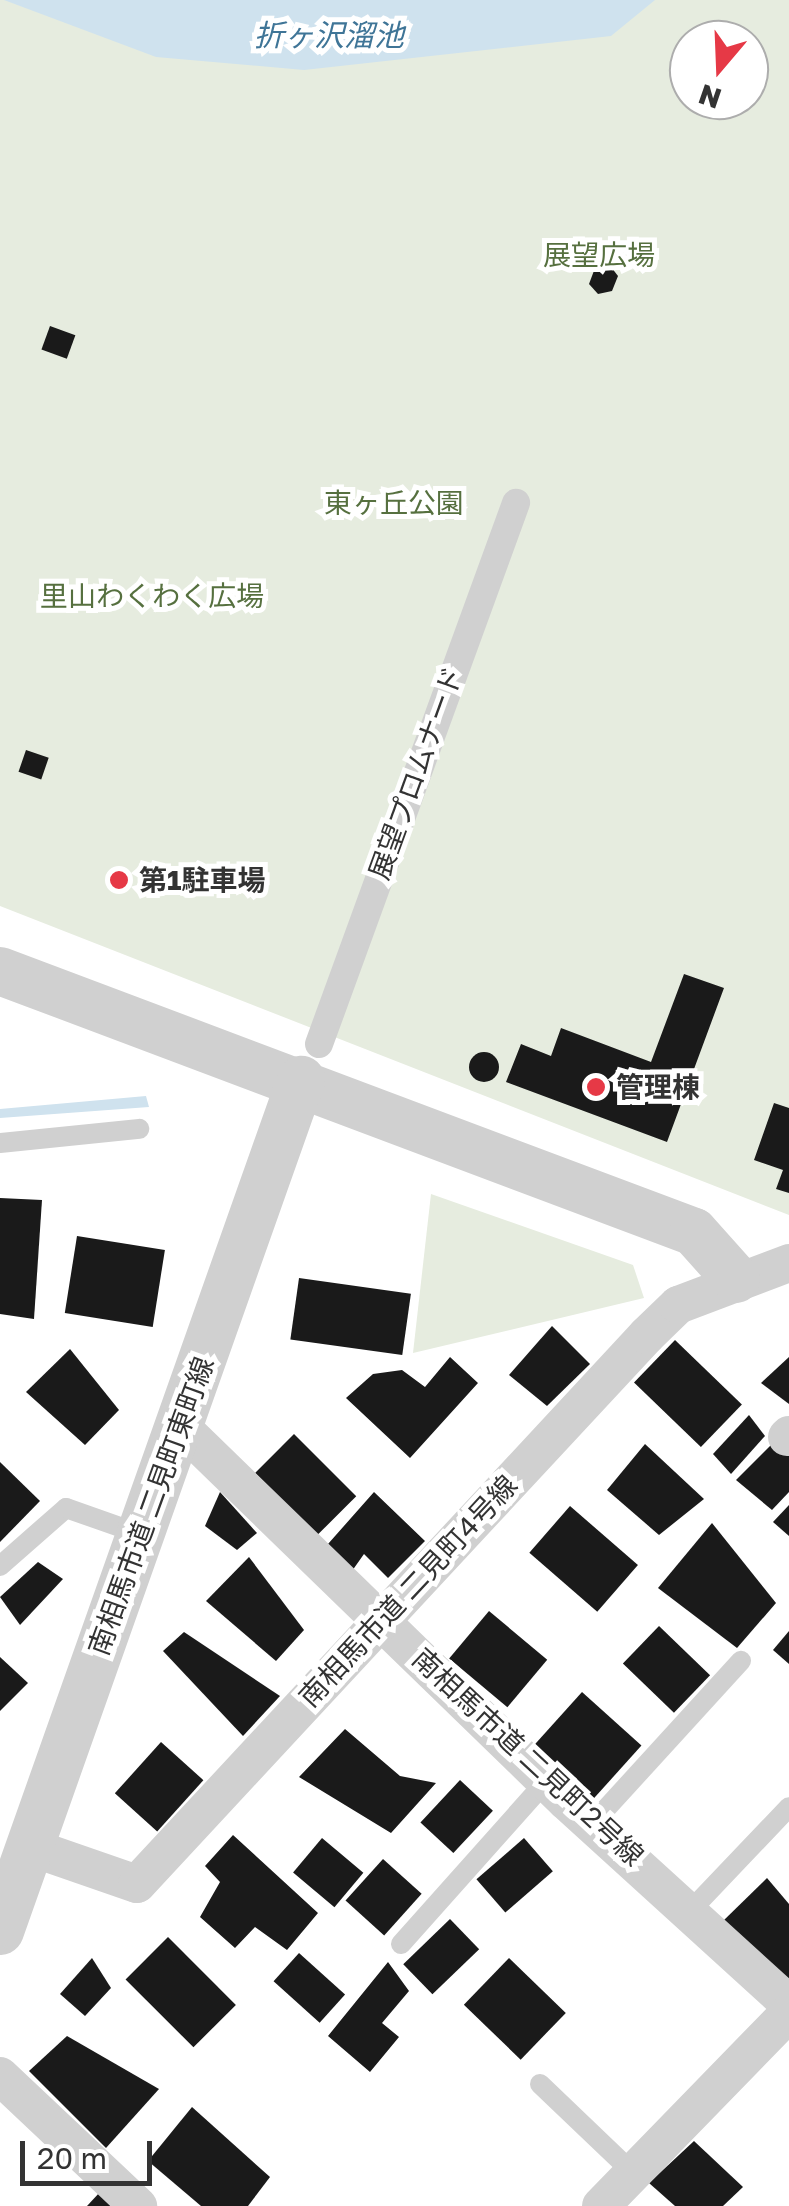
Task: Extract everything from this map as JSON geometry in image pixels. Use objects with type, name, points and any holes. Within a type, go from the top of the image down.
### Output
[{"type":"street","name":"展望プロムナード","points":[[310,1062],[516,503]]},
{"type":"street","points":[[0,971],[310,1062],[694,1232],[736,1278]]},
{"type":"street","name":"南相馬市道 二見町東町線","points":[[0,1931],[310,1062]]},
{"type":"street","name":"南相馬市道 二見町4号線","points":[[30,1847],[137,1884],[678,1305],[736,1278],[789,1263]]},
{"type":"street","name":"南相馬市道 二見町2号線","points":[[180,1426],[592,1824],[691,1910],[695,1922],[789,2004]]},
{"type":"street","points":[[600,2206],[789,2013]]},
{"type":"street","points":[[0,2076],[138,2206]]},
{"type":"lane","points":[[0,1143],[140,1129]]},
{"type":"lane","points":[[0,1566],[58,1510],[140,1534]]},
{"type":"lane","points":[[592,1824],[741,1661]]},
{"type":"lane","points":[[401,1944],[546,1780]]},
{"type":"lane","points":[[691,1910],[789,1808]]},
{"type":"lane","points":[[540,2084],[633,2173]]},
{"type":"green space","name":"東ヶ丘公園","points":[[0,0],[789,0],[789,1215],[0,906]]},
{"type":"green space","points":[[431,1194],[633,1265],[644,1298],[413,1353]]},
{"type":"water","name":"折ヶ沢溜池","points":[[4,0],[655,0],[611,36],[304,70],[156,57]]},
{"type":"water","points":[[146,1096],[149,1107],[0,1118],[0,1109]]},
{"type":"building","points":[[608,263],[618,276],[612,291],[598,294],[589,284],[595,268]]},
{"type":"building","points":[[50,326],[75,335],[67,359],[41,349]]},
{"type":"building","points":[[26,750],[49,758],[41,780],[19,772]]},
{"type":"building","name":"管理棟","points":[[684,974],[724,988],[667,1142],[506,1082],[521,1044],[551,1056],[561,1028],[651,1062]]},
{"type":"building","points":[[484,1052],[495,1056],[499,1067],[495,1078],[484,1082],[473,1078],[469,1067],[473,1056]]},
{"type":"building","points":[[774,1103],[789,1108],[789,1193],[776,1189],[783,1170],[754,1160]]},
{"type":"building","points":[[0,1198],[42,1200],[34,1319],[0,1314]]},
{"type":"building","points":[[77,1236],[165,1250],[153,1327],[65,1313]]},
{"type":"building","points":[[299,1278],[411,1294],[402,1355],[290,1339]]},
{"type":"building","points":[[552,1326],[590,1364],[547,1406],[509,1375]]},
{"type":"building","points":[[675,1340],[742,1405],[701,1447],[634,1382]]},
{"type":"building","points":[[70,1349],[119,1410],[85,1445],[26,1392]]},
{"type":"building","points":[[450,1357],[478,1383],[410,1458],[346,1398],[373,1374],[402,1370],[425,1387]]},
{"type":"building","points":[[789,1357],[789,1404],[761,1383]]},
{"type":"building","points":[[749,1415],[765,1436],[731,1474],[713,1454]]},
{"type":"building","points":[[294,1434],[356,1496],[317,1535],[255,1473]]},
{"type":"building","points":[[776,1440],[789,1454],[789,1492],[772,1510],[736,1480]]},
{"type":"building","points":[[645,1444],[704,1499],[659,1535],[607,1490]]},
{"type":"building","points":[[0,1462],[40,1501],[0,1542]]},
{"type":"building","points":[[220,1492],[257,1533],[237,1550],[205,1526]]},
{"type":"building","points":[[374,1492],[425,1541],[388,1578],[364,1554],[352,1571],[328,1544]]},
{"type":"building","points":[[789,1505],[789,1536],[773,1522]]},
{"type":"building","points":[[570,1506],[638,1565],[597,1612],[529,1553]]},
{"type":"building","points":[[712,1523],[776,1603],[737,1648],[658,1588]]},
{"type":"building","points":[[249,1557],[304,1630],[276,1661],[206,1601]]},
{"type":"building","points":[[38,1562],[63,1579],[20,1625],[0,1597]]},
{"type":"building","points":[[489,1611],[547,1660],[507,1707],[449,1658]]},
{"type":"building","points":[[659,1626],[710,1675],[674,1713],[623,1663]]},
{"type":"building","points":[[789,1631],[789,1664],[773,1650]]},
{"type":"building","points":[[184,1632],[280,1696],[243,1736],[163,1651]]},
{"type":"building","points":[[0,1657],[28,1683],[0,1711]]},
{"type":"building","points":[[582,1692],[641,1746],[594,1798],[534,1745]]},
{"type":"building","points":[[345,1729],[400,1776],[436,1783],[391,1833],[299,1777]]},
{"type":"building","points":[[161,1742],[203,1780],[157,1831],[115,1793]]},
{"type":"building","points":[[460,1780],[493,1811],[453,1853],[420,1822]]},
{"type":"building","points":[[233,1835],[318,1913],[287,1950],[255,1927],[235,1948],[200,1917],[220,1882],[205,1866]]},
{"type":"building","points":[[322,1838],[363,1873],[334,1907],[293,1872]]},
{"type":"building","points":[[524,1838],[553,1871],[505,1913],[476,1879]]},
{"type":"building","points":[[383,1859],[422,1894],[384,1935],[346,1901]]},
{"type":"building","points":[[767,1878],[789,1904],[789,1979],[722,1922]]},
{"type":"building","points":[[450,1919],[479,1949],[432,1994],[403,1964]]},
{"type":"building","points":[[168,1937],[236,2005],[193,2047],[126,1979]]},
{"type":"building","points":[[299,1953],[345,1994],[320,2023],[274,1981]]},
{"type":"building","points":[[92,1958],[111,1988],[85,2016],[60,1994]]},
{"type":"building","points":[[509,1958],[566,2013],[521,2060],[464,2005]]},
{"type":"building","points":[[388,1962],[409,1991],[382,2023],[399,2037],[370,2072],[328,2036]]},
{"type":"building","points":[[67,2036],[159,2089],[106,2148],[29,2071]]},
{"type":"building","points":[[192,2107],[270,2177],[248,2206],[201,2206],[148,2161]]},
{"type":"building","points":[[694,2141],[743,2187],[723,2206],[675,2206],[649,2183]]},
{"type":"building","points":[[100,2192],[114,2206],[87,2206]]},
{"type":"place","name":"第1駐車場","points":[[119,880]]},
{"type":"place","name":"管理棟","points":[[596,1087]]},
{"type":"park label","name":"展望広場","points":[[599,255]]},
{"type":"park label","name":"里山わくわく広場","points":[[152,596]]}]
